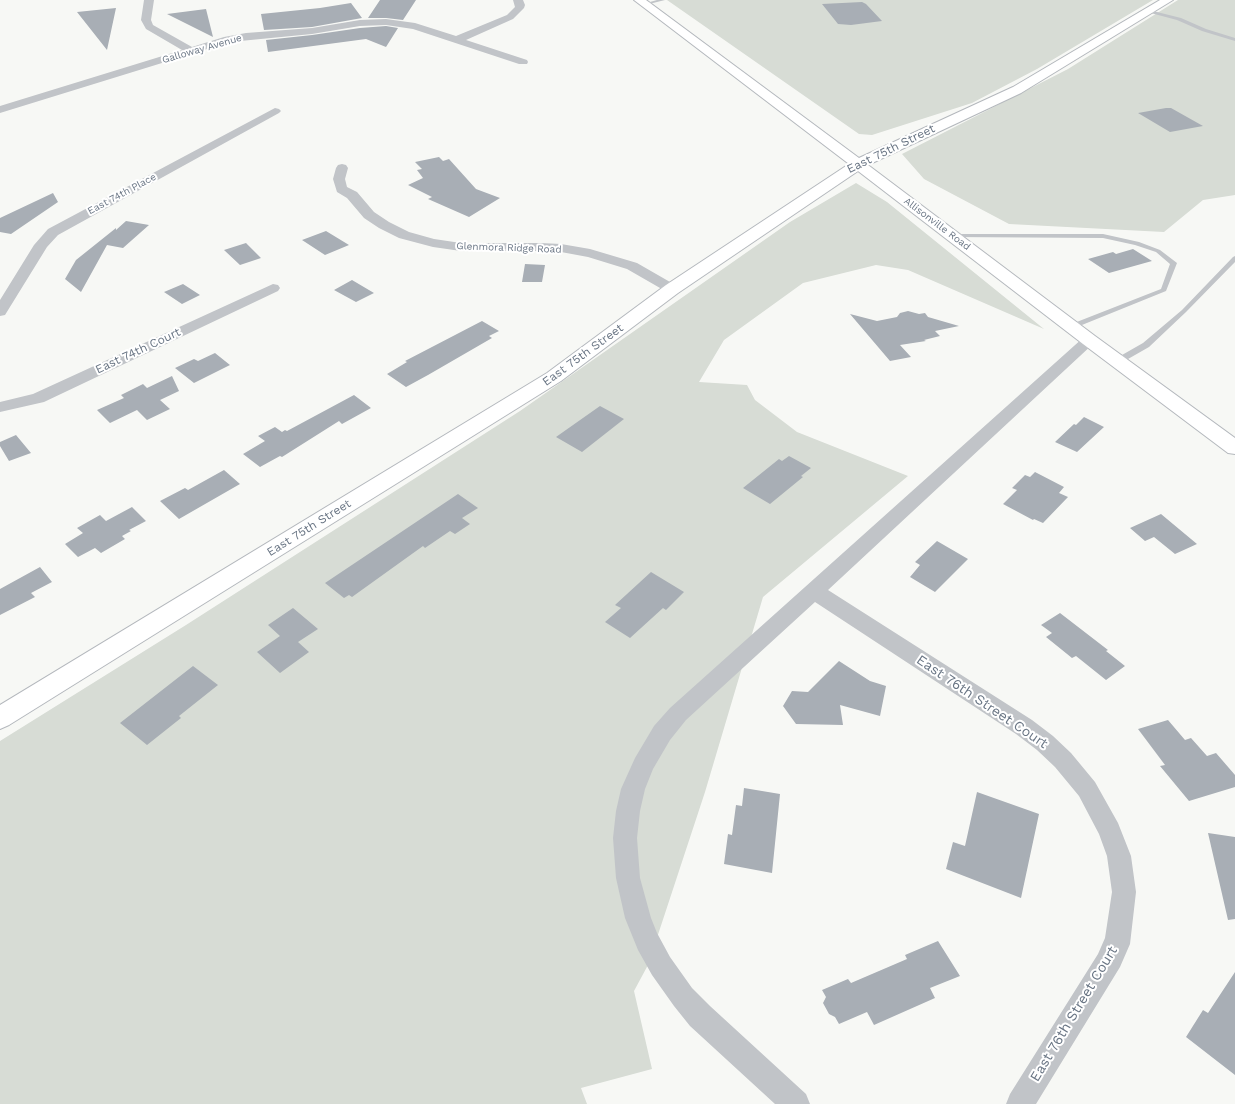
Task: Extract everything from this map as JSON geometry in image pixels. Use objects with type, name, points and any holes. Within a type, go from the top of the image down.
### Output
[{"type":"street","points":[[149,0],[146,20],[149,27],[192,50]]},
{"type":"street","points":[[456,40],[510,17],[519,8],[520,5],[518,0]]},
{"type":"street","name":"East 75th Street","points":[[0,718],[554,377],[672,290],[858,164],[1017,90],[1168,0]]},
{"type":"street","name":"Allisonville Road","points":[[642,2],[1089,340],[1235,448]]},
{"type":"street","name":"Galloway Avenue","points":[[0,110],[228,40],[246,36],[312,31],[370,22],[415,26],[523,62]]},
{"type":"street","points":[[0,98],[12,106]]},
{"type":"street","name":"East 74th Place","points":[[0,312],[42,245],[53,232],[275,111]]},
{"type":"street","name":"Glenmora Ridge Road","points":[[342,168],[339,179],[341,189],[352,195],[369,214],[399,233],[432,243],[461,247],[561,248],[596,254],[632,266],[672,290]]},
{"type":"street","name":"East 74th Court","points":[[0,407],[38,398],[273,288]]},
{"type":"street","points":[[796,1104],[700,1016],[683,997],[661,966],[642,929],[628,878],[625,838],[628,811],[633,789],[643,765],[662,733],[678,714],[814,592],[1089,340]]},
{"type":"street","name":"East 76th Street Court","points":[[814,592],[1024,727],[1045,743],[1063,760],[1087,789],[1110,831],[1119,856],[1124,892],[1117,944],[1112,950],[1111,958],[1020,1104]]},
{"type":"lane","points":[[642,2],[663,0]]},
{"type":"lane","points":[[1149,11],[1178,19],[1204,30],[1235,40]]},
{"type":"lane","points":[[952,236],[1103,236],[1137,243],[1151,248],[1158,251],[1174,263],[1164,290],[1072,327]]},
{"type":"lane","points":[[1118,361],[1146,345],[1184,311],[1235,258]]},
{"type":"shaded area","points":[[667,0],[1153,0],[1037,69],[972,103],[872,135],[859,134]]},
{"type":"shaded area","points":[[1178,0],[1235,0],[1235,195],[1203,200],[1164,232],[1009,224],[924,179],[902,154],[1068,69]]},
{"type":"shaded area","points":[[856,183],[887,202],[1044,329],[908,270],[876,265],[803,283],[724,340],[699,382],[747,385],[755,400],[797,432],[908,476],[763,597],[705,792],[648,965],[634,991],[652,1069],[581,1088],[587,1104],[0,1104],[0,741],[186,625],[520,411],[790,222]]},
{"type":"building","points":[[380,0],[416,0],[403,20],[368,18]]},
{"type":"building","points":[[862,2],[866,4],[882,21],[851,25],[838,24],[822,4]]},
{"type":"building","points":[[351,3],[362,18],[312,27],[264,30],[261,14],[320,8]]},
{"type":"building","points":[[116,8],[107,50],[77,12]]},
{"type":"building","points":[[206,9],[213,37],[167,14]]},
{"type":"building","points":[[386,26],[398,28],[386,47],[366,39],[268,52],[266,40]]},
{"type":"building","points":[[1171,108],[1203,126],[1170,132],[1138,113]]},
{"type":"building","points":[[439,157],[443,161],[449,159],[476,189],[500,198],[469,217],[428,199],[432,197],[408,185],[423,178],[417,170],[422,169],[415,162]]},
{"type":"building","points":[[53,193],[58,202],[11,234],[0,232],[0,218]]},
{"type":"building","points":[[126,221],[149,225],[123,248],[107,245],[81,292],[65,279],[76,260]]},
{"type":"building","points":[[326,231],[349,245],[325,255],[302,240]]},
{"type":"building","points":[[246,243],[261,258],[240,265],[224,250]]},
{"type":"building","points":[[1133,249],[1152,261],[1109,273],[1088,259],[1113,252],[1116,254]]},
{"type":"building","points":[[525,264],[545,265],[542,282],[522,282]]},
{"type":"building","points":[[352,280],[374,293],[356,302],[334,290]]},
{"type":"building","points":[[183,284],[200,295],[182,304],[164,292]]},
{"type":"building","points":[[908,311],[919,314],[925,313],[928,317],[959,326],[935,331],[940,336],[924,340],[926,341],[900,345],[911,357],[890,361],[850,314],[877,321],[897,317],[900,313]]},
{"type":"building","points":[[482,321],[499,331],[489,336],[492,338],[428,375],[406,387],[387,374],[407,362],[405,361]]},
{"type":"building","points":[[215,353],[230,365],[194,383],[175,368],[194,359],[198,361]]},
{"type":"building","points":[[172,376],[179,391],[160,400],[170,409],[147,420],[137,410],[110,423],[97,410],[124,398],[121,395],[143,384],[147,388]]},
{"type":"building","points":[[354,395],[371,408],[342,424],[339,421],[282,457],[280,456],[260,467],[243,454],[265,441],[258,436],[275,427],[282,432],[285,430],[287,431]]},
{"type":"building","points":[[600,406],[624,419],[582,452],[556,437]]},
{"type":"building","points":[[1084,417],[1104,427],[1077,452],[1055,442],[1074,424],[1076,425]]},
{"type":"building","points":[[16,435],[31,453],[9,461],[0,446],[0,442]]},
{"type":"building","points":[[789,456],[811,468],[801,476],[803,477],[770,504],[743,488],[779,459],[782,461]]},
{"type":"building","points":[[224,470],[240,484],[179,519],[160,501],[185,488],[188,490]]},
{"type":"building","points":[[1035,472],[1064,487],[1059,493],[1068,497],[1043,523],[1034,519],[1033,520],[1003,504],[1017,490],[1012,488],[1025,475],[1030,477]]},
{"type":"building","points":[[458,494],[478,508],[462,518],[470,524],[455,534],[450,531],[425,548],[423,546],[352,597],[349,595],[344,598],[325,583]]},
{"type":"building","points":[[132,507],[146,521],[129,530],[131,531],[122,536],[125,539],[101,553],[95,548],[78,557],[65,544],[83,533],[77,528],[100,515],[106,521]]},
{"type":"building","points":[[1161,514],[1197,544],[1175,554],[1154,537],[1145,541],[1130,528]]},
{"type":"building","points":[[937,541],[968,559],[935,592],[910,577],[920,565],[915,562]]},
{"type":"building","points":[[40,567],[52,582],[31,593],[35,597],[0,615],[0,589]]},
{"type":"building","points":[[651,572],[684,592],[666,610],[663,608],[630,638],[605,622],[621,608],[615,605]]},
{"type":"building","points":[[293,608],[318,629],[298,642],[309,652],[280,673],[257,652],[280,636],[268,625]]},
{"type":"building","points":[[1060,613],[1108,650],[1106,651],[1125,666],[1106,680],[1076,656],[1072,658],[1046,637],[1052,633],[1041,625]]},
{"type":"building","points":[[839,661],[870,681],[886,686],[880,716],[840,705],[843,725],[796,724],[783,706],[792,691],[808,692]]},
{"type":"building","points":[[193,666],[218,685],[179,716],[181,718],[147,745],[120,723]]},
{"type":"building","points":[[1168,720],[1185,740],[1191,738],[1207,756],[1216,753],[1235,775],[1235,787],[1189,801],[1160,766],[1165,765],[1138,729]]},
{"type":"building","points":[[744,788],[780,794],[772,873],[724,864],[728,834],[732,835],[736,805],[742,806]]},
{"type":"building","points":[[977,792],[1039,814],[1021,898],[946,869],[953,842],[965,846]]},
{"type":"building","points":[[1208,833],[1235,837],[1235,919],[1228,920]]},
{"type":"building","points":[[938,941],[960,976],[930,988],[935,998],[874,1025],[867,1012],[839,1024],[835,1017],[829,1014],[823,1003],[826,997],[822,990],[848,979],[851,983],[907,959],[905,955]]},
{"type":"building","points":[[1235,972],[1235,1075],[1186,1037],[1203,1010],[1208,1013]]}]
